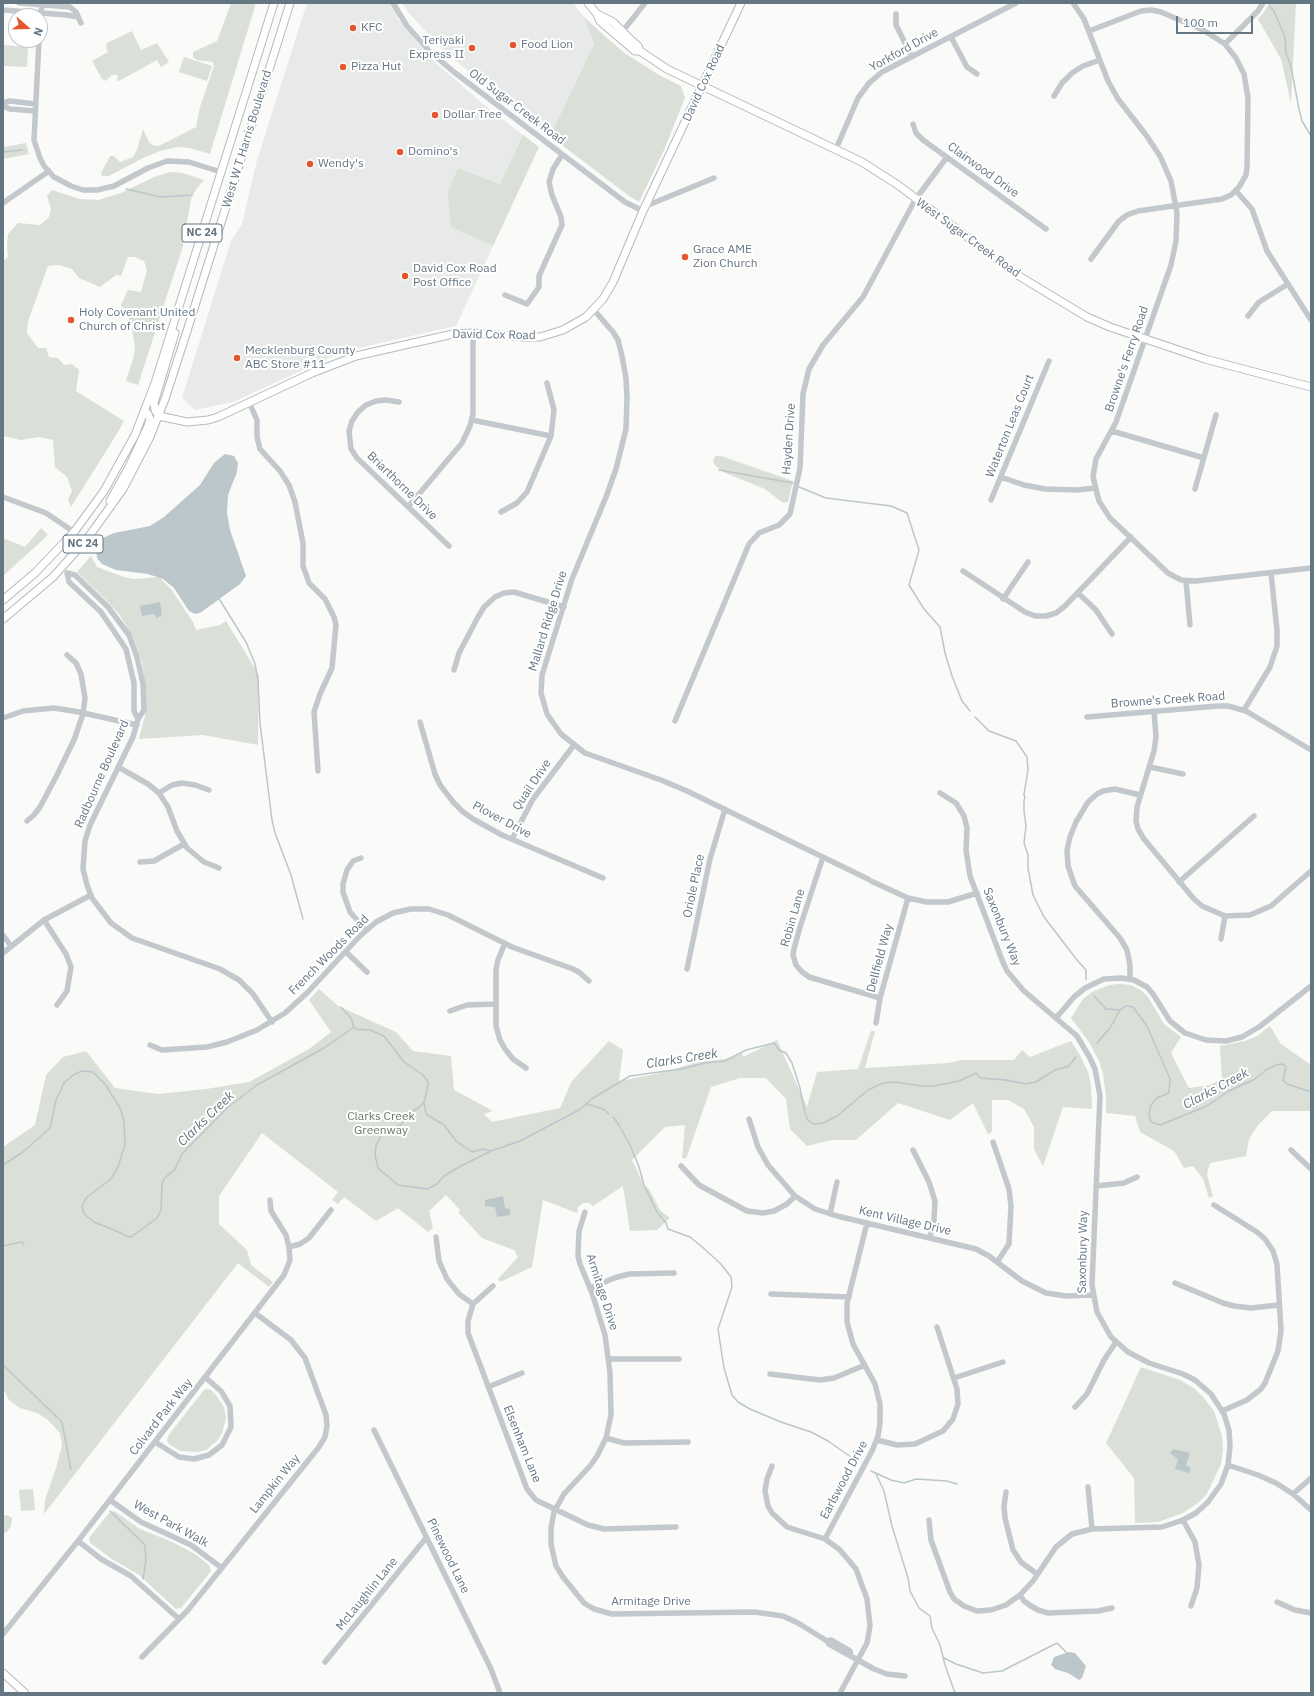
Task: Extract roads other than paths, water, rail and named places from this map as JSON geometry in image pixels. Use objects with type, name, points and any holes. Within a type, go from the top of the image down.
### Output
[{"type":"main road","name":"West W T Harris Boulevard","points":[[3,600],[40,569],[74,532],[93,508],[128,449],[145,411],[184,292],[274,3]]},
{"type":"main road","name":"West W T Harris Boulevard","points":[[3,619],[65,570],[95,529],[133,472],[159,416],[290,3]]},
{"type":"main road","name":"West Sugar Creek Road","points":[[588,3],[597,14],[600,21],[635,51],[640,51],[667,69],[703,84],[872,168],[898,185],[915,200],[1014,272],[1055,299],[1101,324],[1205,359],[1311,387]]},
{"type":"main road","name":"David Cox Road","points":[[159,416],[179,421],[198,422],[218,417],[312,372],[356,356],[440,336],[459,333],[540,337],[563,330],[586,317],[594,310],[613,282],[644,208],[741,3]]},
{"type":"main road","name":"West Sugar Creek Road","points":[[597,14],[613,22],[638,46],[640,51]]},
{"type":"main road","points":[[159,416],[155,410],[154,403],[174,338],[184,292]]},
{"type":"main road","points":[[95,529],[129,467],[148,426],[149,416],[145,411]]},
{"type":"main road","points":[[3,1673],[25,1693]]},
{"type":"street","points":[[19,3],[70,7],[76,12],[81,23]]},
{"type":"street","name":"Old Sugar Creek Road","points":[[393,3],[407,26],[430,52],[492,102],[625,202],[644,208]]},
{"type":"street","points":[[622,32],[645,3]]},
{"type":"street","name":"Yorkford Drive","points":[[836,150],[858,98],[868,83],[882,72],[1016,3]]},
{"type":"street","name":"Browne's Ferry Road","points":[[1073,3],[1084,19],[1108,81],[1118,100],[1146,135],[1160,156],[1171,181],[1176,206],[1177,228],[1174,253],[1146,339],[1112,432],[1096,459],[1093,477],[1099,501],[1104,510],[1168,573],[1174,577],[1186,581],[1311,568]]},
{"type":"street","points":[[1225,44],[1258,11],[1263,3]]},
{"type":"street","points":[[1089,31],[1141,11],[1154,10],[1203,30],[1225,44],[1241,67],[1247,91],[1247,167],[1243,182],[1236,191],[1222,199],[1138,211],[1127,215],[1119,221],[1091,259]]},
{"type":"street","points":[[48,14],[78,17]]},
{"type":"street","points":[[896,14],[896,24],[912,57]]},
{"type":"street","points":[[951,37],[967,68],[977,74]]},
{"type":"street","points":[[38,48],[34,111],[34,136],[36,149],[49,171],[62,182],[71,186],[92,190],[114,186],[148,168],[167,162],[189,162],[221,172]]},
{"type":"street","points":[[1054,96],[1062,83],[1072,72],[1100,60]]},
{"type":"street","points":[[3,103],[10,101],[35,104]]},
{"type":"street","points":[[3,106],[10,109],[34,111]]},
{"type":"street","name":"Clairwood Drive","points":[[913,124],[916,133],[923,140],[1046,230]]},
{"type":"street","points":[[505,295],[527,304],[539,287],[539,276],[562,225],[561,217],[552,195],[549,182],[553,169],[562,155]]},
{"type":"street","name":"Hayden Drive","points":[[675,722],[749,544],[759,533],[779,525],[790,514],[802,453],[803,394],[809,369],[823,345],[863,297],[915,200],[947,157]]},
{"type":"street","points":[[3,203],[49,171]]},
{"type":"street","points":[[644,208],[714,178]]},
{"type":"street","points":[[1236,191],[1252,209],[1264,245],[1311,320]]},
{"type":"street","points":[[1248,316],[1259,302],[1288,284]]},
{"type":"street","name":"Mallard Ridge Drive","points":[[594,310],[618,340],[626,378],[626,421],[616,470],[574,575],[542,675],[541,693],[550,720],[561,734],[574,746],[585,753],[661,780],[725,809],[908,898],[923,902],[952,901],[976,893]]},
{"type":"street","points":[[408,507],[462,444],[472,420],[473,333]]},
{"type":"street","name":"Waterton Leas Court","points":[[991,500],[1049,361]]},
{"type":"street","points":[[501,512],[517,503],[527,492],[551,436],[554,410],[547,384]]},
{"type":"street","name":"Briarthorne Drive","points":[[399,402],[380,400],[363,407],[352,421],[349,438],[351,449],[357,458],[450,546]]},
{"type":"street","points":[[249,402],[257,420],[257,437],[260,449],[280,471],[289,485],[295,502],[303,543],[303,566],[306,577],[309,583],[325,599],[334,617],[336,625],[332,668],[320,694],[314,712],[318,772]]},
{"type":"street","points":[[1195,488],[1216,415]]},
{"type":"street","points":[[472,420],[551,436]]},
{"type":"street","points":[[1112,432],[1204,458]]},
{"type":"street","points":[[1001,477],[1024,485],[1045,489],[1061,490],[1095,488]]},
{"type":"street","points":[[3,497],[46,513],[74,532]]},
{"type":"street","points":[[962,571],[1025,612],[1042,616],[1056,613],[1062,609],[1131,537]]},
{"type":"street","points":[[1003,599],[1028,562]]},
{"type":"street","name":"Radbourne Boulevard","points":[[65,570],[69,582],[101,612],[126,649],[134,683],[134,711],[138,722]]},
{"type":"street","name":"Radbourne Boulevard","points":[[65,570],[75,575],[108,607],[129,635],[137,657],[143,684],[144,710],[133,737],[90,825],[85,841],[83,870],[91,895],[100,910],[111,923],[132,938],[220,969],[239,980],[253,994],[272,1022]]},
{"type":"street","points":[[1244,710],[1270,667],[1277,646],[1277,630],[1271,573]]},
{"type":"street","points":[[1186,581],[1190,625]]},
{"type":"street","points":[[454,670],[459,653],[478,617],[484,607],[495,597],[504,593],[514,592],[564,607]]},
{"type":"street","points":[[1078,593],[1096,610],[1112,634]]},
{"type":"street","points":[[27,821],[34,815],[40,806],[57,775],[74,740],[83,714],[84,698],[81,674],[76,662],[67,656]]},
{"type":"street","name":"Browne's Creek Road","points":[[1087,717],[1218,706],[1244,710],[1311,750]]},
{"type":"street","points":[[3,718],[23,711],[41,708],[66,709],[83,714],[138,722]]},
{"type":"street","points":[[1154,711],[1155,746],[1135,814],[1138,829],[1144,839],[1188,894],[1202,906],[1225,916],[1243,916],[1265,909],[1278,900],[1311,871]]},
{"type":"street","name":"Plover Drive","points":[[420,722],[435,774],[446,794],[454,803],[473,819],[512,839],[603,878]]},
{"type":"street","name":"Quail Drive","points":[[512,839],[533,799],[574,746]]},
{"type":"street","points":[[118,767],[148,784],[159,793],[168,807],[184,844],[198,858],[219,868]]},
{"type":"street","points":[[1150,767],[1183,774]]},
{"type":"street","points":[[159,793],[172,785],[182,783],[195,784],[209,790]]},
{"type":"street","points":[[1130,979],[1129,957],[1122,942],[1075,886],[1070,874],[1067,856],[1068,844],[1073,828],[1092,798],[1103,791],[1115,789],[1140,795]]},
{"type":"street","name":"Saxonbury Way","points":[[930,1520],[931,1540],[948,1588],[957,1601],[971,1609],[984,1611],[1006,1605],[1020,1595],[1037,1574],[1053,1550],[1063,1540],[1077,1532],[1162,1527],[1183,1520],[1196,1513],[1212,1498],[1221,1484],[1228,1466],[1230,1446],[1230,1435],[1222,1411],[1211,1394],[1195,1380],[1183,1374],[1138,1358],[1116,1342],[1101,1322],[1092,1295],[1100,1096],[1097,1075],[1090,1058],[1080,1041],[1056,1018],[1024,992],[1007,971],[976,893],[968,864],[967,828],[964,816],[956,803],[940,792]]},
{"type":"street","name":"Oriole Place","points":[[687,969],[710,858],[725,809]]},
{"type":"street","points":[[1179,882],[1254,816]]},
{"type":"street","points":[[140,862],[154,861],[184,844]]},
{"type":"street","name":"Robin Lane","points":[[823,857],[794,949],[793,955],[796,965],[809,977],[880,998]]},
{"type":"street","points":[[361,858],[353,861],[347,870],[343,884],[343,892],[350,912],[366,930]]},
{"type":"street","points":[[3,953],[44,920],[91,895]]},
{"type":"street","name":"Dellfield Way","points":[[876,1023],[880,998],[908,898]]},
{"type":"street","name":"French Woods Road","points":[[150,1045],[162,1050],[214,1045],[243,1037],[272,1022],[285,1013],[307,993],[366,930],[376,922],[393,913],[411,909],[429,909],[448,915],[505,943],[573,969],[589,981]]},
{"type":"street","points":[[1221,939],[1225,916]]},
{"type":"street","points":[[44,920],[66,954],[71,967],[67,991],[57,1006]]},
{"type":"street","points":[[3,935],[12,946]]},
{"type":"street","points":[[505,943],[496,968],[496,1026],[500,1040],[511,1057],[526,1068]]},
{"type":"street","points":[[346,952],[367,972]]},
{"type":"street","points":[[1056,1018],[1074,997],[1091,984],[1109,978],[1130,979],[1137,981],[1149,989],[1167,1017],[1180,1030],[1198,1038],[1216,1041],[1235,1039],[1251,1033],[1309,988],[1311,996]]},
{"type":"street","points":[[450,1011],[467,1005],[496,1004]]},
{"type":"street","name":"Kent Village Drive","points":[[749,1119],[763,1158],[795,1196],[815,1209],[976,1250],[997,1262],[1022,1281],[1046,1293],[1066,1296],[1092,1295]]},
{"type":"street","points":[[993,1142],[1009,1189],[1011,1206],[1009,1244],[997,1262]]},
{"type":"street","points":[[913,1150],[929,1182],[935,1201],[934,1220],[930,1238]]},
{"type":"street","points":[[1291,1150],[1311,1169]]},
{"type":"street","points":[[681,1166],[699,1185],[747,1211],[763,1213],[774,1211],[787,1204],[795,1196]]},
{"type":"street","points":[[1096,1186],[1119,1184],[1137,1177]]},
{"type":"street","points":[[830,1214],[837,1182]]},
{"type":"street","points":[[270,1200],[271,1211],[286,1235],[290,1247],[300,1244],[309,1238],[331,1210]]},
{"type":"street","points":[[1214,1206],[1257,1232],[1269,1244],[1273,1251],[1276,1264],[1280,1305],[1280,1340],[1278,1351],[1265,1383],[1261,1389],[1247,1400],[1222,1411]]},
{"type":"street","name":"Armitage Drive","points":[[585,1212],[579,1231],[578,1246],[580,1264],[591,1288],[603,1329],[609,1359],[612,1403],[606,1438],[594,1461],[564,1494],[555,1510],[551,1528],[552,1552],[556,1566],[575,1594],[584,1603],[594,1609],[620,1615],[754,1612],[773,1614],[798,1623],[827,1640],[828,1644],[878,1671],[891,1675],[905,1676]]},
{"type":"street","name":"Earlswood Drive","points":[[825,1539],[872,1451],[877,1440],[880,1423],[879,1399],[875,1384],[853,1344],[849,1332],[847,1313],[849,1297],[867,1223]]},
{"type":"street","points":[[436,1237],[439,1261],[447,1279],[460,1294],[474,1304]]},
{"type":"street","name":"Colvard Park Way","points":[[3,1634],[78,1541],[256,1313],[284,1275],[290,1260],[290,1247]]},
{"type":"street","points":[[591,1288],[614,1278],[629,1274],[674,1273]]},
{"type":"street","points":[[1175,1283],[1223,1303],[1234,1306],[1251,1308],[1280,1305]]},
{"type":"street","name":"Elsenham Lane","points":[[493,1286],[474,1304],[468,1321],[468,1333],[527,1489],[536,1500],[588,1525],[604,1529],[676,1527]]},
{"type":"street","points":[[771,1294],[849,1297]]},
{"type":"street","name":"Lampkin Way","points":[[142,1657],[179,1619],[222,1568],[319,1447],[325,1437],[327,1426],[326,1415],[305,1358],[291,1340],[256,1313]]},
{"type":"street","points":[[877,1440],[893,1445],[905,1446],[922,1442],[943,1431],[953,1419],[958,1404],[957,1389],[937,1327]]},
{"type":"street","points":[[1075,1407],[1087,1394],[1104,1360],[1116,1342]]},
{"type":"street","points":[[609,1359],[679,1359]]},
{"type":"street","points":[[954,1378],[1002,1362]]},
{"type":"street","points":[[770,1374],[820,1380],[834,1378],[864,1365]]},
{"type":"street","points":[[488,1387],[522,1373]]},
{"type":"street","points":[[155,1442],[178,1457],[194,1459],[209,1455],[222,1445],[231,1426],[230,1406],[221,1390],[205,1378]]},
{"type":"street","name":"Pinewood Lane","points":[[374,1430],[491,1669],[500,1693]]},
{"type":"street","points":[[606,1438],[624,1443],[688,1442]]},
{"type":"street","points":[[772,1466],[767,1479],[765,1491],[772,1513],[787,1527],[825,1539],[840,1550],[850,1561],[860,1578],[867,1600],[870,1615],[869,1633],[865,1647],[840,1693]]},
{"type":"street","points":[[1228,1466],[1258,1475],[1276,1483],[1293,1494],[1311,1510]]},
{"type":"street","points":[[1293,1494],[1311,1478]]},
{"type":"street","points":[[1088,1487],[1092,1530]]},
{"type":"street","points":[[1006,1492],[1005,1518],[1013,1550],[1021,1562],[1037,1574]]},
{"type":"street","name":"West Park Walk","points":[[110,1500],[141,1522],[180,1539],[197,1549],[222,1568]]},
{"type":"street","points":[[1183,1520],[1195,1542],[1199,1564],[1197,1588],[1191,1606]]},
{"type":"street","name":"McLaughlin Lane","points":[[325,1662],[426,1538]]},
{"type":"street","points":[[78,1541],[101,1559],[131,1576],[179,1619]]},
{"type":"street","points":[[1020,1595],[1024,1601],[1031,1606],[1048,1613],[1098,1611],[1112,1608]]},
{"type":"street","points":[[1277,1602],[1298,1612],[1311,1613]]},
{"type":"waterway","points":[[1270,7],[1274,11],[1285,37],[1286,53],[1291,67],[1302,121],[1311,136]]},
{"type":"waterway","points":[[3,152],[22,150]]},
{"type":"waterway","points":[[126,189],[161,197],[192,195]]},
{"type":"waterway","points":[[719,470],[793,483]]},
{"type":"waterway","points":[[799,487],[826,498],[891,506],[907,513],[919,550],[909,585],[924,609],[940,627],[945,653],[952,676],[962,701],[970,711]]},
{"type":"waterway","points":[[218,597],[246,642],[255,664],[258,680],[260,723],[272,820],[275,833],[291,875],[303,919]]},
{"type":"waterway","points":[[975,717],[989,731],[1016,741],[1027,757],[1028,770],[1024,794],[1026,826],[1024,843],[1028,855],[1028,868],[1033,895],[1044,917],[1086,970],[1086,980]]},
{"type":"waterway","points":[[1094,996],[1106,1009],[1120,1010]]},
{"type":"waterway","name":"Clarks Creek","points":[[1097,1043],[1110,1028],[1120,1010],[1126,1006],[1133,1007],[1147,1026],[1170,1079],[1169,1093],[1157,1098],[1151,1105],[1149,1114],[1151,1122],[1160,1125],[1207,1106],[1229,1091],[1255,1079],[1266,1070],[1276,1065],[1283,1064],[1286,1067],[1283,1080],[1287,1084],[1311,1092]]},
{"type":"waterway","points":[[341,1007],[351,1018],[354,1027]]},
{"type":"waterway","name":"Clarks Creek","points":[[354,1027],[356,1029],[370,1030],[384,1036],[404,1062],[423,1075],[428,1082],[424,1102],[420,1107],[408,1114],[401,1125],[382,1134],[376,1145],[375,1155],[378,1168],[398,1185],[427,1189],[437,1184],[444,1176],[459,1167],[491,1151],[520,1141],[579,1110],[593,1098],[630,1076],[725,1061],[746,1050],[774,1043],[779,1050],[786,1053],[792,1063],[800,1088],[805,1113],[808,1120],[813,1124],[823,1123],[837,1116],[868,1090],[883,1083],[895,1082],[922,1086],[934,1086],[959,1081],[976,1073],[981,1078],[1006,1080],[1026,1084],[1036,1082],[1055,1070],[1069,1066],[1076,1057]]},
{"type":"waterway","name":"Clarks Creek","points":[[3,1165],[23,1152],[50,1128],[56,1100],[64,1083],[73,1075],[82,1071],[93,1072],[105,1084],[120,1108],[124,1121],[125,1144],[118,1167],[111,1179],[87,1197],[82,1206],[84,1214],[94,1222],[131,1237],[157,1218],[161,1210],[162,1184],[164,1179],[175,1169],[182,1154],[227,1108],[257,1085],[324,1048],[354,1027]]},
{"type":"waterway","name":"Clarks Creek","points":[[424,1102],[426,1114],[444,1125],[456,1141],[472,1152],[483,1149],[491,1151]]},
{"type":"waterway","points":[[587,1104],[603,1109],[609,1114]]},
{"type":"waterway","points":[[613,1117],[630,1145],[639,1167],[644,1185],[657,1212],[666,1223],[668,1229],[690,1237],[721,1264],[731,1277],[732,1287],[718,1329],[724,1368],[732,1395],[738,1402],[750,1409],[781,1422],[811,1432],[828,1441],[858,1462]]},
{"type":"waterway","points":[[3,1246],[22,1242],[24,1245]]},
{"type":"waterway","points":[[3,1365],[62,1422],[71,1470]]},
{"type":"waterway","points":[[871,1471],[891,1480],[904,1483],[916,1479],[947,1481],[957,1484]]},
{"type":"waterway","points":[[876,1474],[884,1491],[892,1526],[908,1578],[910,1591],[919,1608],[930,1616],[932,1628],[940,1645],[955,1693]]},
{"type":"waterway","points":[[110,1511],[145,1545],[146,1559],[143,1579]]},
{"type":"waterway","points":[[944,1658],[956,1664],[983,1673],[1002,1671],[1057,1643],[1068,1654]]},
{"type":"place","name":"KFC","points":[[353,28]]},
{"type":"place","name":"Food Lion","points":[[513,45]]},
{"type":"place","name":"Teriyaki Express II","points":[[472,48]]},
{"type":"place","name":"Pizza Hut","points":[[343,67]]},
{"type":"place","name":"Dollar Tree","points":[[435,115]]},
{"type":"place","name":"Domino's","points":[[400,152]]},
{"type":"place","name":"Wendy's","points":[[310,164]]},
{"type":"place","name":"Grace AME Zion Church","points":[[685,257]]},
{"type":"place","name":"David Cox Road Post Office","points":[[405,276]]},
{"type":"place","name":"Holy Covenant United Church of Christ","points":[[71,320]]},
{"type":"place","name":"Mecklenburg County ABC Store #11","points":[[237,358]]},
{"type":"park label","name":"Clarks Creek Greenway","points":[[381,1124]]}]
